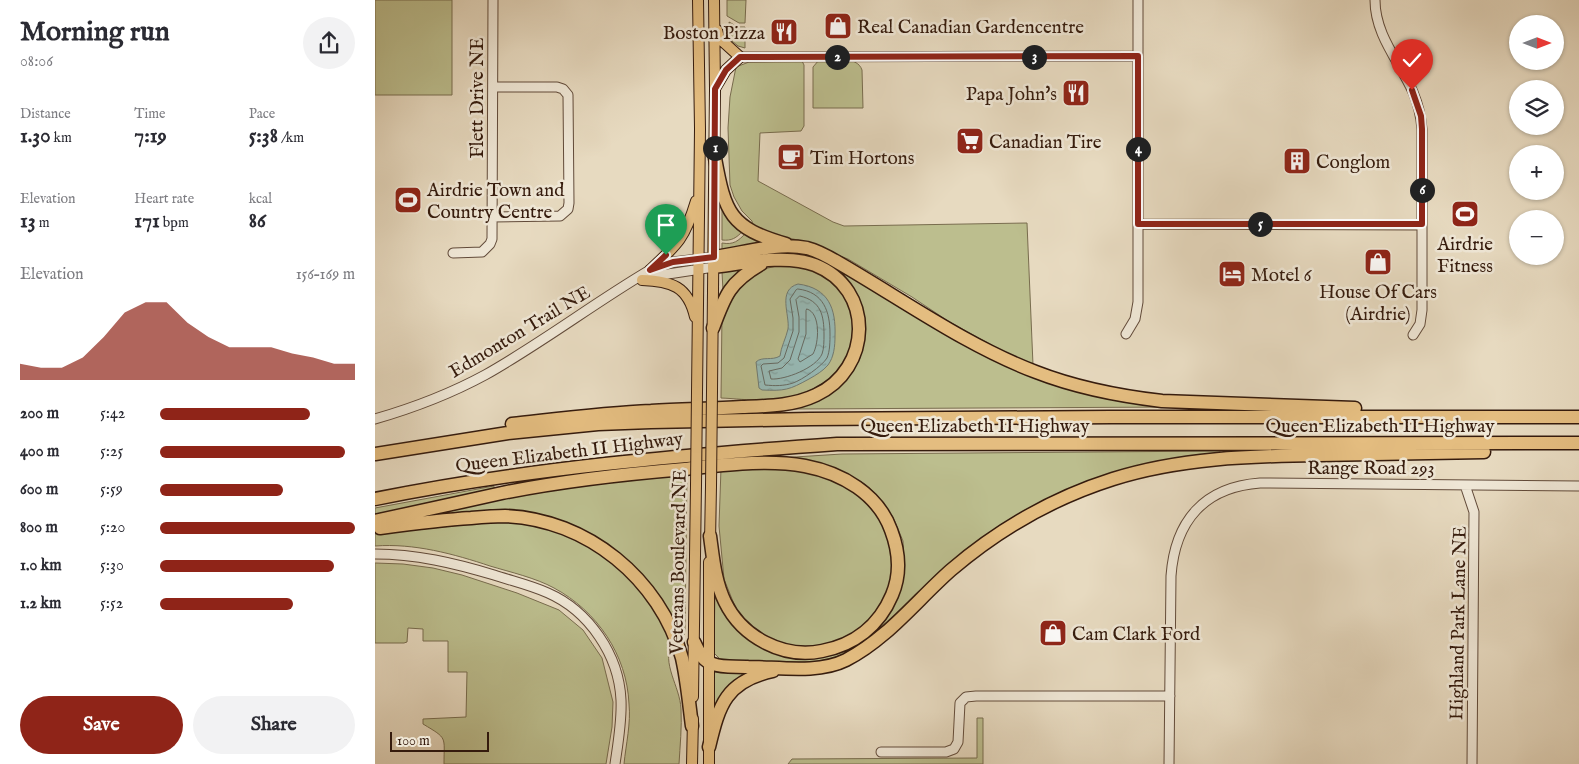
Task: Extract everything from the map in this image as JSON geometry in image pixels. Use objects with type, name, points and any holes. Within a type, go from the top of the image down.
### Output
[{"type":"highway","points":[[715,158],[721,192],[727,207],[737,221],[754,234],[796,247]]},
{"type":"highway","points":[[714,262],[781,247],[806,248],[826,255],[994,354],[1036,372],[1087,389],[1162,401],[1385,409],[1457,416]]},
{"type":"highway","points":[[375,454],[438,436],[508,424],[620,412],[793,404],[815,396],[837,381],[849,367],[856,353],[860,332],[858,316],[852,297],[841,284],[823,268],[797,260],[714,262]]},
{"type":"highway","points":[[713,328],[724,300],[735,283],[743,275],[765,261]]},
{"type":"highway","name":"Queen Elizabeth II Highway","points":[[375,454],[508,433],[598,424],[651,422],[885,418],[1579,417]]},
{"type":"highway","name":"Queen Elizabeth II Highway","points":[[375,499],[443,485],[569,468],[837,444],[1579,443]]},
{"type":"highway","points":[[694,642],[704,659],[719,666],[797,668],[817,667],[844,661],[865,649],[883,635],[952,569],[1017,522],[1057,500],[1094,486],[1176,464],[1247,456],[1579,450]]},
{"type":"highway","points":[[375,521],[504,493],[573,482],[731,464],[789,464],[807,466],[829,472],[857,486],[875,501],[888,520],[895,540],[899,563],[897,578],[885,610],[871,628],[857,638],[838,648],[822,652],[790,652],[769,645],[751,634],[737,620],[725,602],[717,578],[710,536]]},
{"type":"highway","points":[[375,528],[432,521],[504,516],[540,520],[572,530],[606,550],[629,569],[649,591],[663,613],[681,657],[693,726]]},
{"type":"highway","points":[[709,747],[716,716],[734,688],[763,674],[797,668]]},
{"type":"main road","name":"Veterans Boulevard NE","points":[[692,764],[700,81],[698,0]]},
{"type":"main road","name":"Veterans Boulevard NE","points":[[709,764],[708,662],[715,158],[714,0]]},
{"type":"main road","points":[[715,24],[719,38],[740,57],[726,70],[715,89]]},
{"type":"main road","points":[[650,270],[685,234],[699,188]]},
{"type":"main road","points":[[642,280],[663,281],[681,290],[692,305],[698,330]]},
{"type":"street","name":"Flett Drive NE","points":[[453,253],[477,253],[487,249],[491,239],[493,0]]},
{"type":"street","points":[[1126,334],[1135,320],[1138,302],[1139,0]]},
{"type":"street","points":[[1375,0],[1379,28],[1412,90],[1421,116],[1422,310],[1420,324],[1413,335]]},
{"type":"street","points":[[740,57],[1138,56]]},
{"type":"street","points":[[492,217],[560,216],[568,209],[569,203],[568,95],[563,89],[557,87],[493,87]]},
{"type":"street","points":[[1138,224],[1422,224]]},
{"type":"street","name":"Edmonton Trail NE","points":[[375,419],[428,401],[486,374],[650,270],[673,262],[698,264]]},
{"type":"street","name":"Edmonton Trail NE","points":[[622,286],[698,264],[714,262]]},
{"type":"street","name":"Range Road 293","points":[[1170,696],[1172,565],[1176,543],[1181,531],[1195,512],[1223,491],[1251,484],[1579,486]]},
{"type":"street","name":"Highland Park Lane NE","points":[[1465,485],[1469,492],[1474,512],[1472,764]]},
{"type":"street","points":[[375,554],[425,557],[487,573],[549,593],[569,605],[582,616],[601,640],[609,654],[619,685],[621,713],[615,764]]},
{"type":"street","points":[[881,752],[946,752],[953,749],[958,742],[960,703],[966,697],[998,695],[1170,696],[1169,764]]},
{"type":"green space","points":[[375,0],[452,0],[452,95],[375,95]]},
{"type":"green space","points":[[727,0],[746,0],[745,23],[739,23],[727,16]]},
{"type":"green space","points":[[729,22],[738,27],[745,27],[745,48],[738,46],[732,41]]},
{"type":"green space","points":[[843,59],[850,60],[859,65],[862,70],[863,108],[813,108],[813,67],[819,60]]},
{"type":"green space","points":[[802,61],[804,65],[804,126],[801,131],[760,133],[758,181],[833,222],[844,226],[1027,223],[1033,365],[1006,353],[948,321],[848,259],[798,240],[769,234],[753,227],[752,221],[742,211],[734,197],[730,185],[728,128],[730,97],[736,67],[749,62]]},
{"type":"green space","points":[[722,207],[743,231],[731,239],[722,240]]},
{"type":"green space","points":[[746,233],[767,244],[722,251],[722,243],[735,242]]},
{"type":"green space","points":[[777,266],[810,267],[826,275],[843,292],[849,302],[853,325],[852,338],[845,361],[835,374],[825,382],[794,397],[774,400],[721,398],[722,314],[737,292],[759,270]]},
{"type":"green space","points":[[744,268],[723,291],[722,272]]},
{"type":"green space","points":[[841,270],[1045,380],[1178,407],[792,409],[825,395],[846,379],[860,358],[864,337],[851,286]]},
{"type":"green space","points":[[1220,451],[1220,455],[1034,506],[867,643],[852,651],[831,659],[813,662],[722,661],[714,653],[715,590],[747,637],[828,655],[850,649],[867,638],[895,603],[902,581],[903,541],[893,517],[877,495],[865,484],[833,468],[779,458],[842,454]]},
{"type":"green space","points":[[721,468],[788,468],[820,473],[850,486],[874,506],[893,550],[893,574],[888,597],[872,620],[850,638],[827,646],[798,649],[775,642],[754,630],[736,609],[724,579],[719,526]]},
{"type":"green space","points":[[687,475],[685,630],[684,635],[680,638],[663,603],[650,584],[615,550],[575,527],[448,515],[445,513],[447,510],[566,488],[626,480]]},
{"type":"green space","points":[[494,486],[494,491],[375,515],[375,508]]},
{"type":"green space","points":[[491,522],[528,524],[567,535],[599,552],[613,562],[627,574],[650,601],[672,642],[669,650],[670,667],[681,709],[679,764],[624,764],[629,711],[627,686],[622,668],[607,636],[584,609],[569,598],[547,584],[462,557],[404,546],[375,546],[375,534]]},
{"type":"green space","points":[[375,563],[433,568],[462,575],[517,593],[559,610],[583,630],[602,658],[613,702],[612,727],[606,764],[444,764],[443,739],[423,724],[423,719],[466,717],[467,672],[448,672],[448,641],[423,641],[423,629],[408,628],[407,642],[404,643],[375,643]]},
{"type":"green space","points":[[714,669],[757,670],[725,692],[714,706]]},
{"type":"green space","points":[[977,718],[983,718],[983,764],[788,764],[792,759],[977,758]]},
{"type":"water","points":[[798,284],[817,290],[829,301],[835,326],[833,355],[824,369],[802,383],[787,389],[762,390],[759,388],[756,362],[761,359],[780,356],[788,329],[786,297],[792,287]]},
{"type":"place","name":"Real Canadian Gardencentre","points":[[838,26]]},
{"type":"place","name":"Boston Pizza","points":[[784,32]]},
{"type":"place","name":"Papa John's","points":[[1076,93]]},
{"type":"place","name":"Canadian Tire","points":[[970,141]]},
{"type":"place","name":"Tim Hortons","points":[[791,157]]},
{"type":"place","name":"Conglom","points":[[1297,161]]},
{"type":"place","name":"Airdrie Town and Country Centre","points":[[408,200]]},
{"type":"place","name":"Airdrie Fitness","points":[[1465,214]]},
{"type":"place","name":"House Of Cars (Airdrie)","points":[[1378,262]]},
{"type":"place","name":"Motel 6","points":[[1232,274]]},
{"type":"place","name":"Cam Clark Ford","points":[[1053,633]]},
{"type":"route","points":[[666,255],[650,270],[673,262],[714,257],[715,89],[726,70],[740,57],[1138,56],[1138,224],[1422,224],[1422,129],[1421,116],[1412,90]]}]
